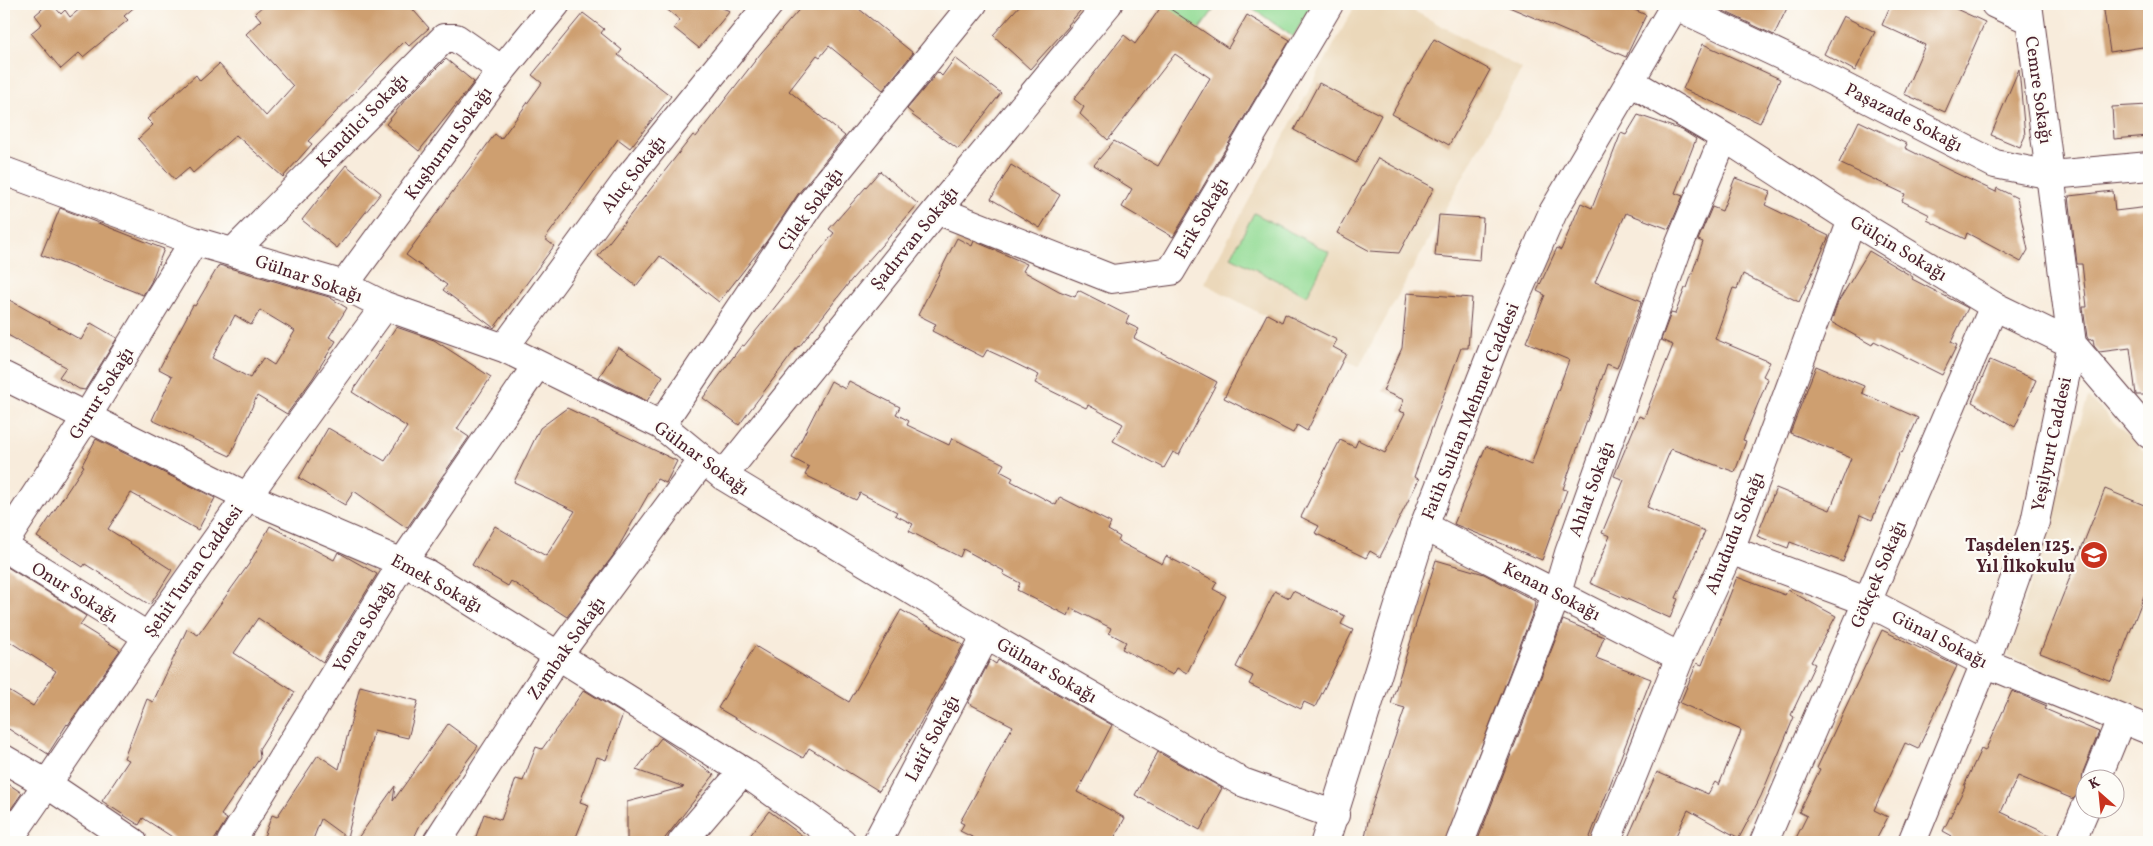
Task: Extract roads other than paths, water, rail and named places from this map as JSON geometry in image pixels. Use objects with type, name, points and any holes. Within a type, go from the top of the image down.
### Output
[{"type":"street","name":"Kuşburnu Sokağı","points":[[344,285],[502,70],[556,4]]},
{"type":"street","name":"Aluç Sokağı","points":[[504,348],[627,180],[769,4]]},
{"type":"street","name":"Çilek Sokağı","points":[[661,425],[810,204],[973,4]]},
{"type":"street","name":"Şadırvan Sokağı","points":[[713,468],[936,210],[1108,4]]},
{"type":"street","name":"Erik Sokağı","points":[[936,210],[1112,279],[1171,270],[1329,4]]},
{"type":"street","name":"Fatih Sultan Mehmet Caddesi","points":[[1325,842],[1424,526],[1495,344],[1553,212],[1631,82],[1674,4]]},
{"type":"street","name":"Paşazade Sokağı","points":[[1674,4],[1795,62],[1995,164],[2052,176],[2149,166]]},
{"type":"street","points":[[1995,4],[2029,12]]},
{"type":"street","name":"Cemre Sokağı","points":[[2029,12],[2052,176]]},
{"type":"street","name":"Kandilci Sokağı","points":[[233,252],[444,38],[456,38],[502,70]]},
{"type":"street","name":"Gülçin Sokağı","points":[[1631,82],[1724,137],[1852,220],[1994,306],[2072,344],[2149,434]]},
{"type":"street","name":"Ahlat Sokağı","points":[[1460,842],[1557,593],[1569,553],[1676,253],[1724,137]]},
{"type":"street","name":"Gülnar Sokağı","points":[[4,171],[194,241],[344,285],[385,306],[504,348],[661,425],[713,468],[986,635],[1242,782],[1335,814]]},
{"type":"street","name":"Yeşilyurt Caddesi","points":[[1912,842],[1984,663],[2035,522],[2072,344],[2052,176]]},
{"type":"street","name":"Ahududu Sokağı","points":[[1606,842],[1680,657],[1730,550],[1852,220]]},
{"type":"street","name":"Gurur Sokağı","points":[[4,545],[86,418],[194,241]]},
{"type":"street","name":"Şehit Turan Caddesi","points":[[7,842],[146,636],[385,306]]},
{"type":"street","name":"Gökçek Sokağı","points":[[1764,842],[1994,306]]},
{"type":"street","name":"Yonca Sokağı","points":[[231,842],[403,562],[537,365]]},
{"type":"street","name":"Emek Sokağı","points":[[4,376],[246,496],[426,573],[743,771],[842,842]]},
{"type":"street","name":"Zambak Sokağı","points":[[437,842],[558,654],[713,468]]},
{"type":"street","name":"Kenan Sokağı","points":[[1424,526],[1680,657]]},
{"type":"street","name":"Onur Sokağı","points":[[4,545],[146,636]]},
{"type":"street","name":"Günal Sokağı","points":[[1730,550],[1866,601],[1984,663],[2149,730]]},
{"type":"street","name":"Latif Sokağı","points":[[877,842],[986,635]]},
{"type":"street","points":[[2101,768],[2121,719]]},
{"type":"street","points":[[4,759],[46,784],[133,842]]},
{"type":"street","points":[[682,842],[743,771]]},
{"type":"street","points":[[2071,842],[2081,818]]},
{"type":"place","name":"Taşdelen 125. Yıl İlkokulu","points":[[2094,555]]}]
